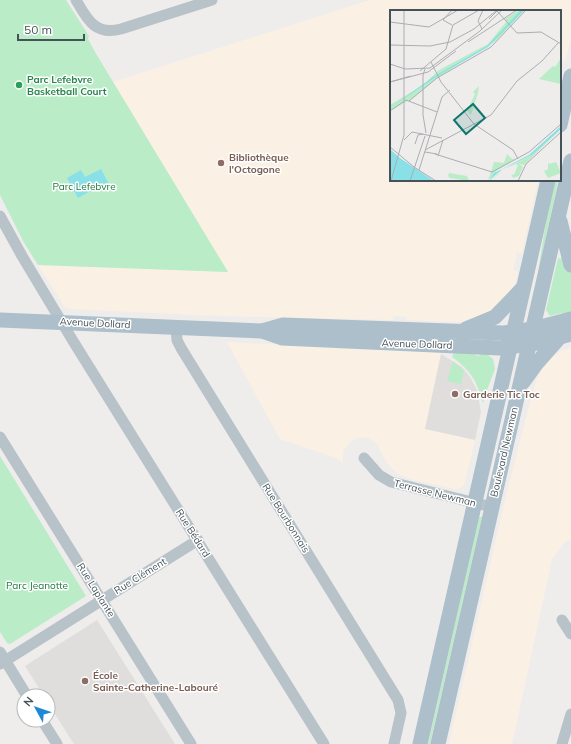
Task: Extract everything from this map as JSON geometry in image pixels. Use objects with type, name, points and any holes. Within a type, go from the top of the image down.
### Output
[{"type":"main road","points":[[561,121],[571,76]]},
{"type":"main road","name":"Boulevard Newman","points":[[438,744],[571,161]]},
{"type":"main road","name":"Boulevard Newman","points":[[420,744],[548,181]]},
{"type":"main road","points":[[559,216],[571,265]]},
{"type":"main road","points":[[458,332],[494,317],[523,288]]},
{"type":"main road","name":"Avenue Dollard","points":[[0,320],[262,331],[282,338],[511,340],[533,329],[571,319]]},
{"type":"main road","name":"Avenue Dollard","points":[[262,331],[283,325],[458,332],[529,344],[565,336]]},
{"type":"main road","points":[[519,388],[536,364],[565,336]]},
{"type":"street","points":[[76,0],[95,26],[101,30],[110,32],[212,0]]},
{"type":"street","name":"Rue Bédard","points":[[0,216],[22,256],[62,322],[324,744]]},
{"type":"street","name":"Rue Bourbonnais","points":[[176,327],[180,348],[394,694],[400,708],[400,717],[394,744]]},
{"type":"street","name":"Rue Laplante","points":[[0,437],[191,744]]},
{"type":"street","name":"Terrasse Newman","points":[[364,458],[376,472],[391,482],[492,507]]},
{"type":"street","name":"Rue Clément","points":[[2,659],[102,600],[198,540]]},
{"type":"street","points":[[562,620],[571,634]]},
{"type":"street","points":[[2,659],[22,688]]},
{"type":"street","points":[[562,744],[571,714]]},
{"type":"street","points":[[47,728],[56,744]]},
{"type":"shaded area","points":[[370,0],[571,0],[571,36],[566,59],[561,63],[561,10],[390,10],[390,181],[538,181],[522,254],[517,252],[513,270],[518,272],[516,280],[509,294],[492,311],[473,320],[457,322],[406,320],[406,317],[394,316],[393,320],[221,316],[70,309],[65,307],[38,265],[228,272],[113,82]]},
{"type":"shaded area","points":[[227,342],[436,352],[441,354],[425,428],[475,440],[464,485],[461,488],[455,489],[410,479],[398,474],[387,463],[377,444],[369,438],[359,437],[351,441],[343,451],[343,463],[336,458],[280,439]]},
{"type":"shaded area","points":[[571,348],[571,540],[566,541],[552,559],[512,744],[449,744],[506,496],[537,378],[544,366],[552,357],[561,351]]},
{"type":"shaded area","name":"Garderie Tic Toc","points":[[441,354],[462,367],[470,377],[477,390],[481,412],[475,440],[425,429]]},
{"type":"shaded area","name":"École Sainte-Catherine-Labouré","points":[[97,620],[175,744],[74,744],[56,716],[56,688],[39,688],[25,666]]},
{"type":"green space","name":"Parc Lefebvre","points":[[0,0],[66,0],[89,36],[88,39],[95,52],[228,272],[38,265],[23,241],[0,195]]},
{"type":"green space","points":[[555,181],[558,181],[538,273],[544,233]]},
{"type":"green space","points":[[562,253],[571,272],[571,313],[563,315],[562,313],[550,316],[546,310],[558,258],[561,259]]},
{"type":"green space","points":[[454,352],[475,353],[475,355],[479,356],[480,354],[488,355],[493,359],[495,369],[487,390],[484,390],[483,394],[485,395],[483,403],[476,383],[471,375],[452,357]]},
{"type":"green space","points":[[453,361],[464,371],[461,384],[447,381]]},
{"type":"green space","name":"Parc Jeanotte","points":[[0,456],[86,596],[10,644],[7,643],[0,632]]},
{"type":"green space","points":[[479,517],[482,517],[430,744],[428,744]]},
{"type":"water","points":[[101,169],[111,188],[105,191],[101,185],[78,198],[67,178],[81,170],[85,177]]},
{"type":"place","name":"Parc Lefebvre Basketball Court","points":[[19,85]]},
{"type":"place","name":"Bibliothèque l'Octogone","points":[[221,163]]},
{"type":"place","name":"Garderie Tic Toc","points":[[455,394]]},
{"type":"place","name":"École Sainte-Catherine-Labouré","points":[[85,681]]}]
